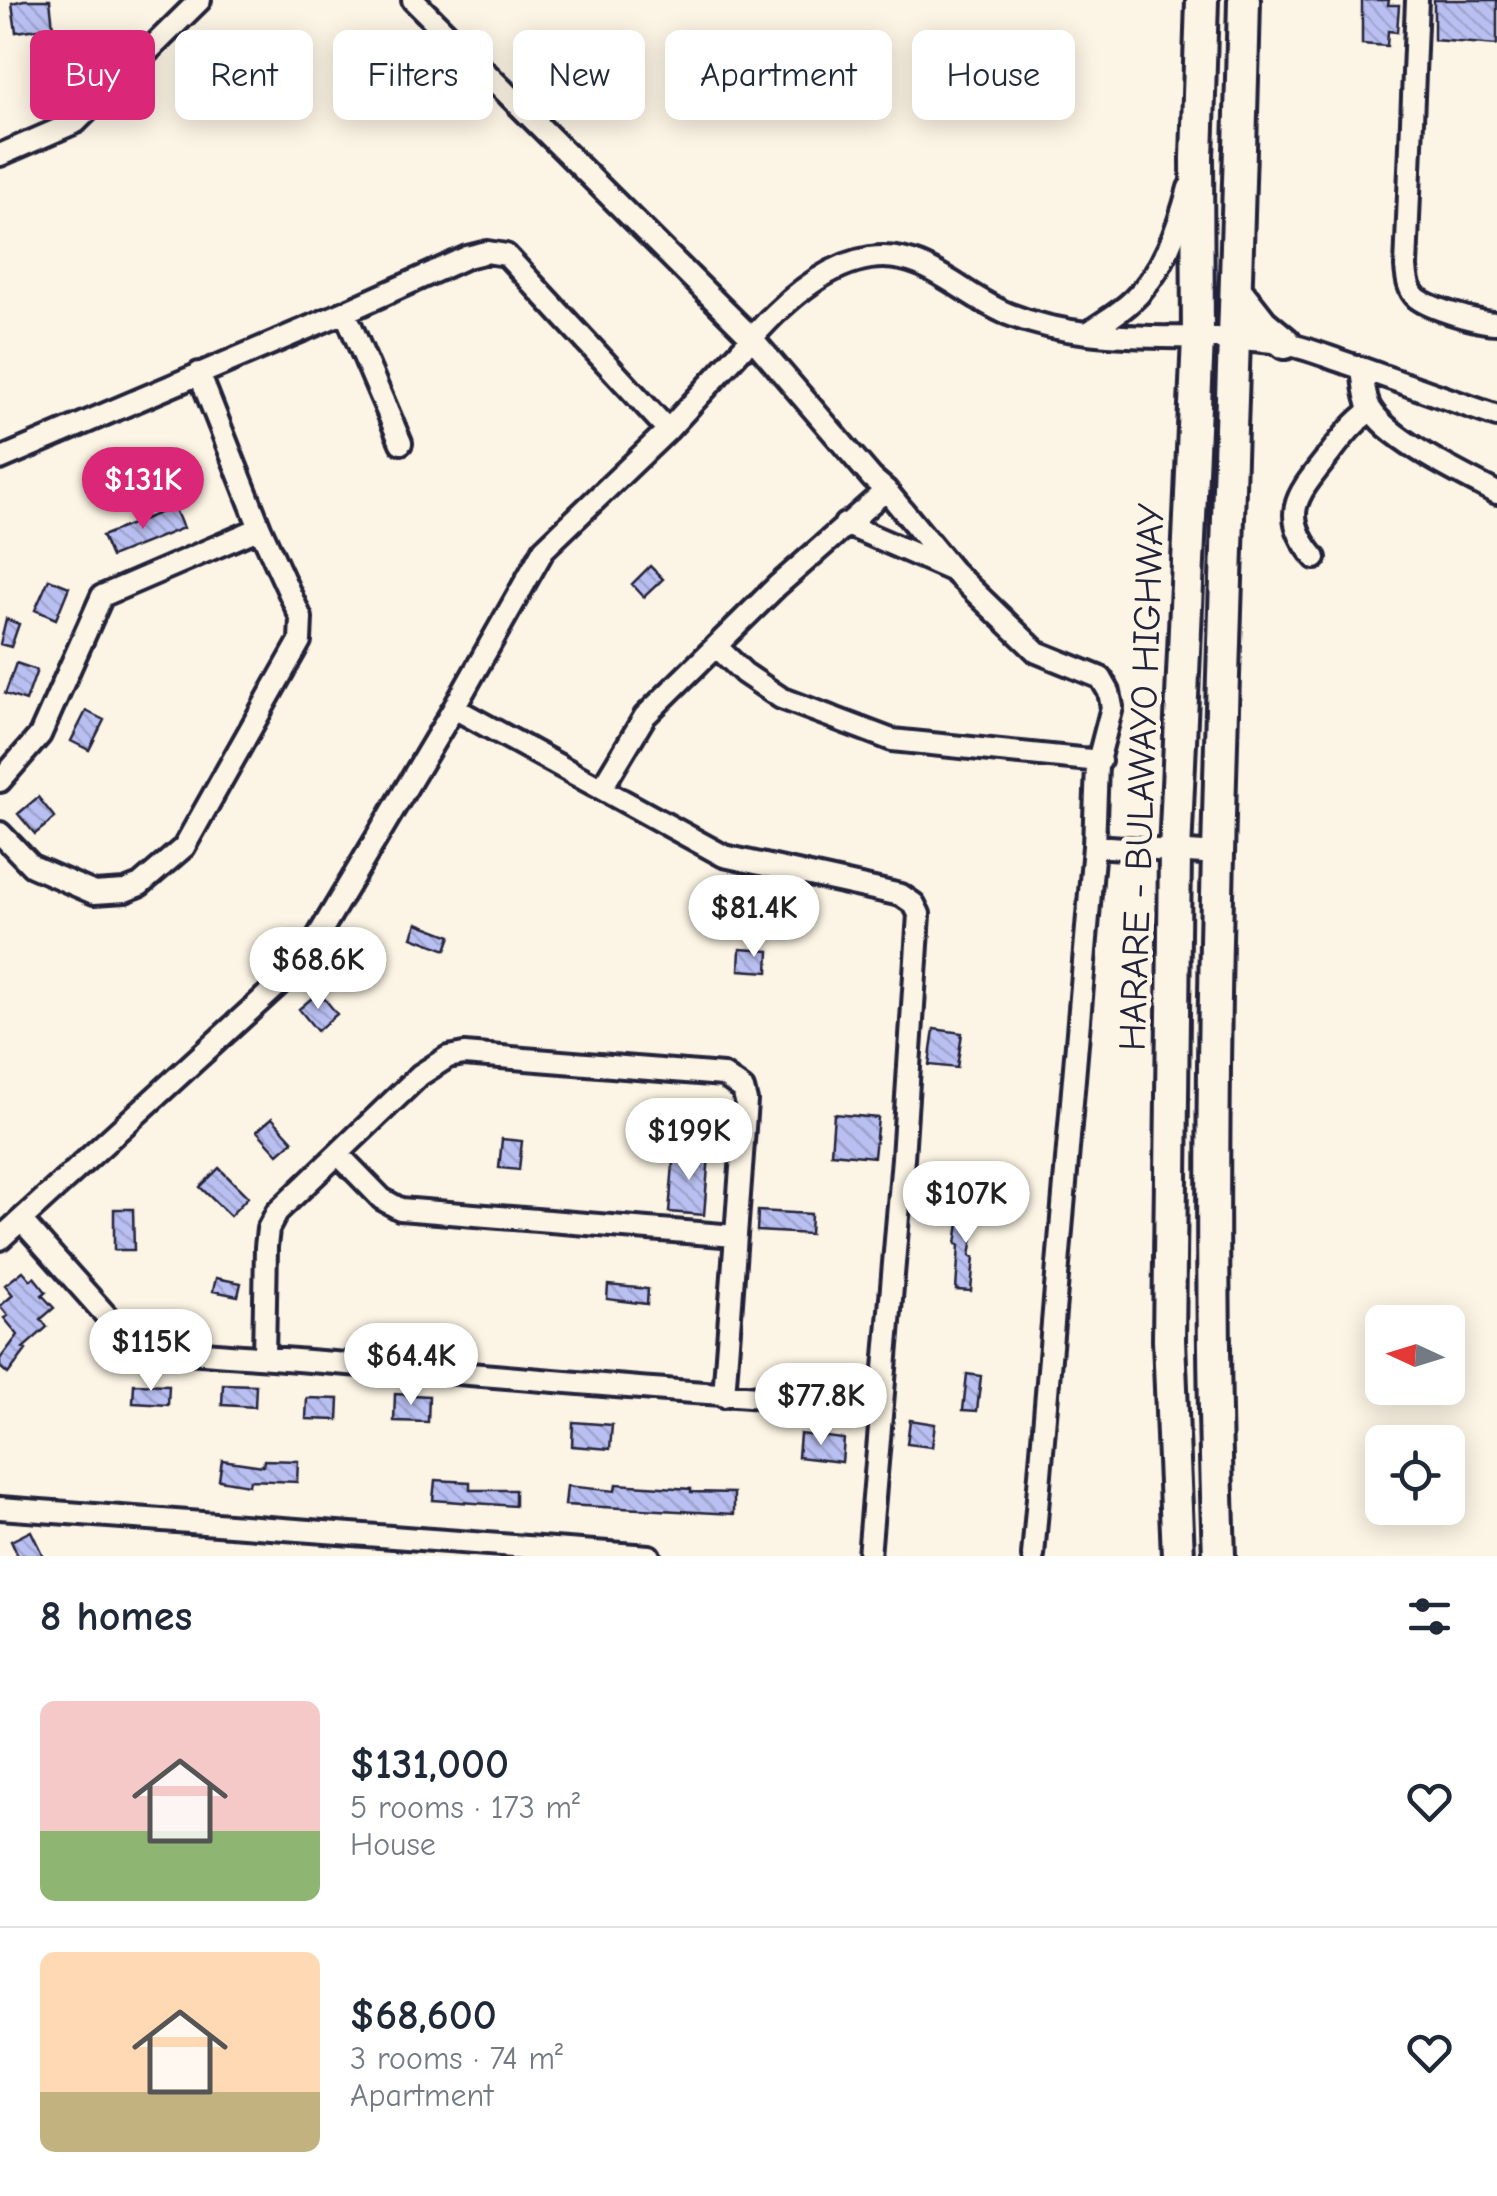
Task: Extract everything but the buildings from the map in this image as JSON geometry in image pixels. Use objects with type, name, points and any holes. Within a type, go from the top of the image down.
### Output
[{"type":"highway","name":"HARARE - BULAWAYO HIGHWAY","points":[[1178,1556],[1169,1340],[1176,853],[1198,338],[1196,158],[1202,0]]},
{"type":"highway","name":"HARARE - BULAWAYO HIGHWAY","points":[[1219,1556],[1213,1370],[1219,854],[1244,0]]},
{"type":"highway","points":[[1233,378],[1244,363],[1285,343],[1262,324],[1237,292]]},
{"type":"street","points":[[0,155],[76,122],[200,0]]},
{"type":"street","points":[[413,0],[752,338],[953,571],[1037,652],[1100,678],[1109,692],[1112,706],[1097,765],[1094,846],[1033,1556]]},
{"type":"street","points":[[1417,0],[1408,286],[1418,299],[1482,324],[1497,323]]},
{"type":"street","points":[[1088,332],[1132,302],[1153,278],[1178,226],[1196,158]]},
{"type":"street","points":[[0,459],[467,257],[487,252],[506,255],[668,430]]},
{"type":"street","points":[[0,1239],[302,963],[544,548],[668,430],[777,309],[840,267],[871,258],[920,263],[1007,314],[1054,329],[1138,339],[1234,338],[1285,343],[1497,416]]},
{"type":"street","points":[[345,312],[401,443]]},
{"type":"street","points":[[1362,368],[1371,410],[1392,432],[1497,494]]},
{"type":"street","points":[[0,833],[32,866],[94,893],[110,894],[140,885],[184,847],[300,641],[300,618],[199,373]]},
{"type":"street","points":[[1315,558],[1300,540],[1296,528],[1296,500],[1353,423],[1371,410]]},
{"type":"street","points":[[603,786],[645,716],[777,586],[886,490]]},
{"type":"street","points":[[845,524],[953,571]]},
{"type":"street","points":[[0,781],[40,735],[102,596],[260,528]]},
{"type":"street","points":[[718,648],[744,673],[781,698],[892,740],[1100,761]]},
{"type":"street","points":[[454,708],[603,786],[650,817],[724,856],[901,895],[914,904],[919,914],[905,1139],[869,1556]]},
{"type":"street","points":[[1094,846],[1219,854]]},
{"type":"street","points":[[264,1357],[268,1229],[277,1212],[420,1075],[448,1057],[464,1054],[723,1074],[742,1089],[746,1101],[724,1396]]},
{"type":"street","points":[[339,1155],[382,1199],[400,1209],[734,1236]]},
{"type":"street","points":[[21,1220],[136,1346],[724,1396],[882,1404]]},
{"type":"street","points":[[0,1508],[424,1547],[649,1556]]}]
